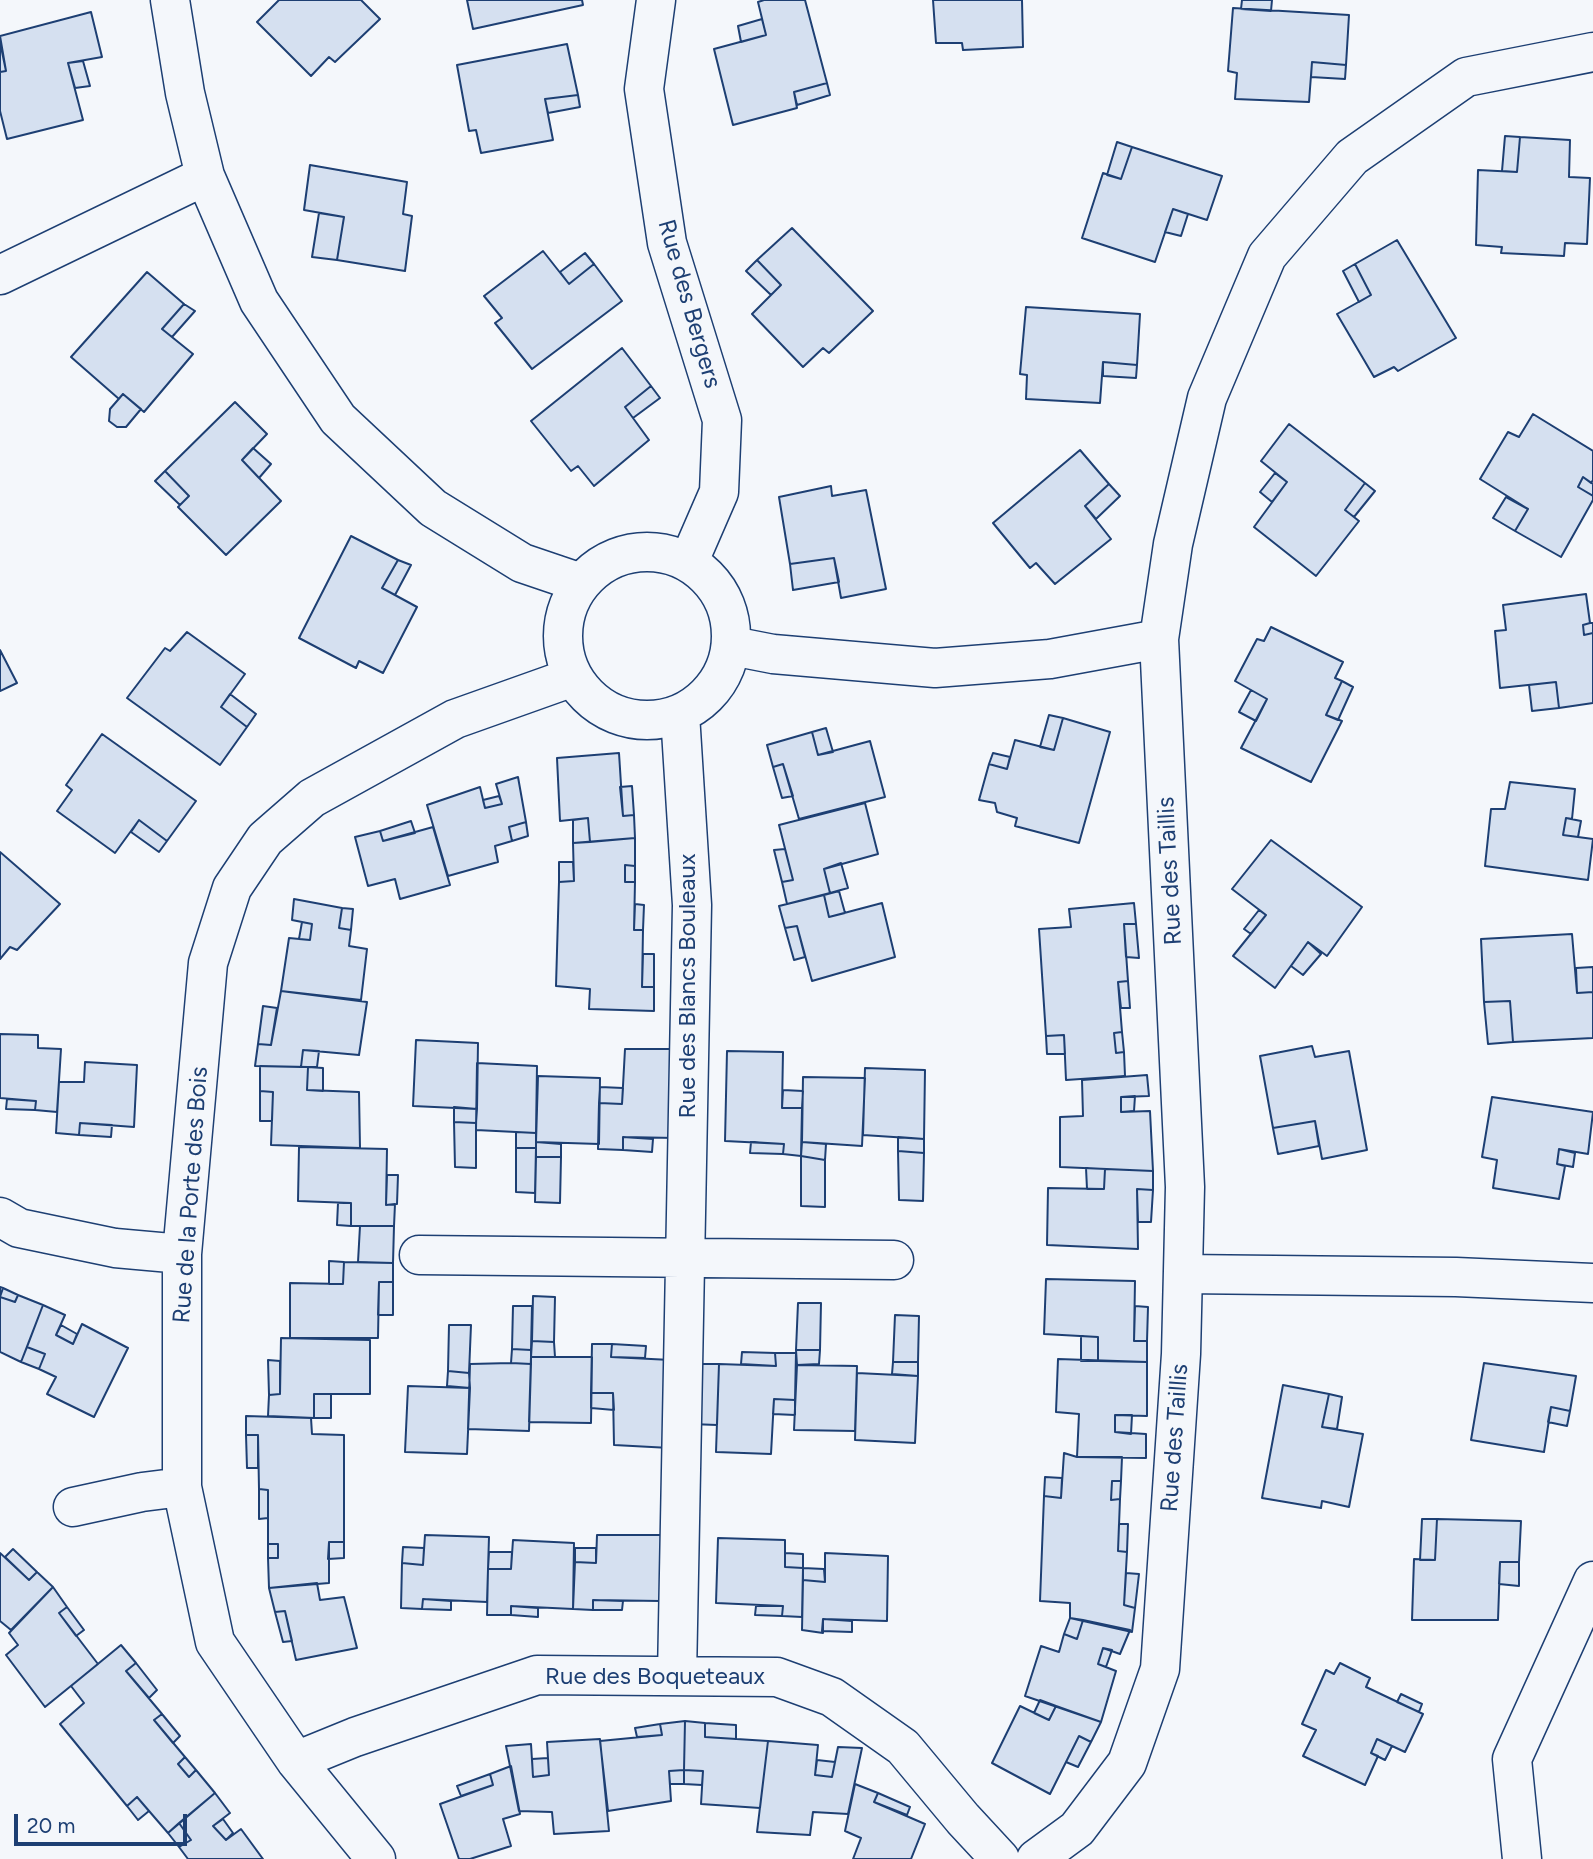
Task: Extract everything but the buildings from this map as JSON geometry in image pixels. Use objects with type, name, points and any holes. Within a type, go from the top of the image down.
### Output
[{"type":"street","points":[[170,0],[185,93],[205,176],[259,301],[338,419],[433,508],[522,563],[581,583]]},
{"type":"street","name":"Rue des Bergers","points":[[656,0],[644,89],[667,243],[722,420],[719,492],[689,561]]},
{"type":"street","name":"Rue des Taillis","points":[[1037,1859],[1077,1829],[1127,1763],[1160,1669],[1181,1354],[1185,1187],[1159,639],[1173,544],[1207,398],[1267,256],[1352,157],[1466,77],[1593,52]]},
{"type":"street","points":[[0,275],[205,176]]},
{"type":"street","points":[[644,550],[667,553],[689,561],[709,577],[723,597],[732,621],[732,646],[726,668],[715,687],[699,703],[680,714],[656,720],[631,719],[608,711],[588,697],[573,677],[564,653],[563,628],[568,604],[581,583],[599,566],[620,556],[644,550]]},
{"type":"street","points":[[732,646],[773,654],[935,668],[1050,659],[1159,639]]},
{"type":"street","name":"Rue de la Porte des Bois","points":[[376,1859],[296,1761],[215,1642],[182,1487],[182,1254],[208,963],[232,888],[265,839],[312,798],[455,719],[573,677]]},
{"type":"street","name":"Rue des Blancs Bouleaux","points":[[677,1676],[692,905],[680,714]]},
{"type":"street","points":[[0,1217],[19,1228],[115,1248],[182,1254]]},
{"type":"street","points":[[419,1255],[894,1261]]},
{"type":"street","points":[[1184,1273],[1456,1277],[1593,1283]]},
{"type":"street","points":[[73,1507],[142,1492],[182,1487]]},
{"type":"street","points":[[1522,1859],[1512,1759],[1593,1581]]},
{"type":"street","name":"Rue des Boqueteaux","points":[[296,1761],[355,1737],[537,1675],[777,1677],[832,1698],[903,1747],[1000,1859]]}]
